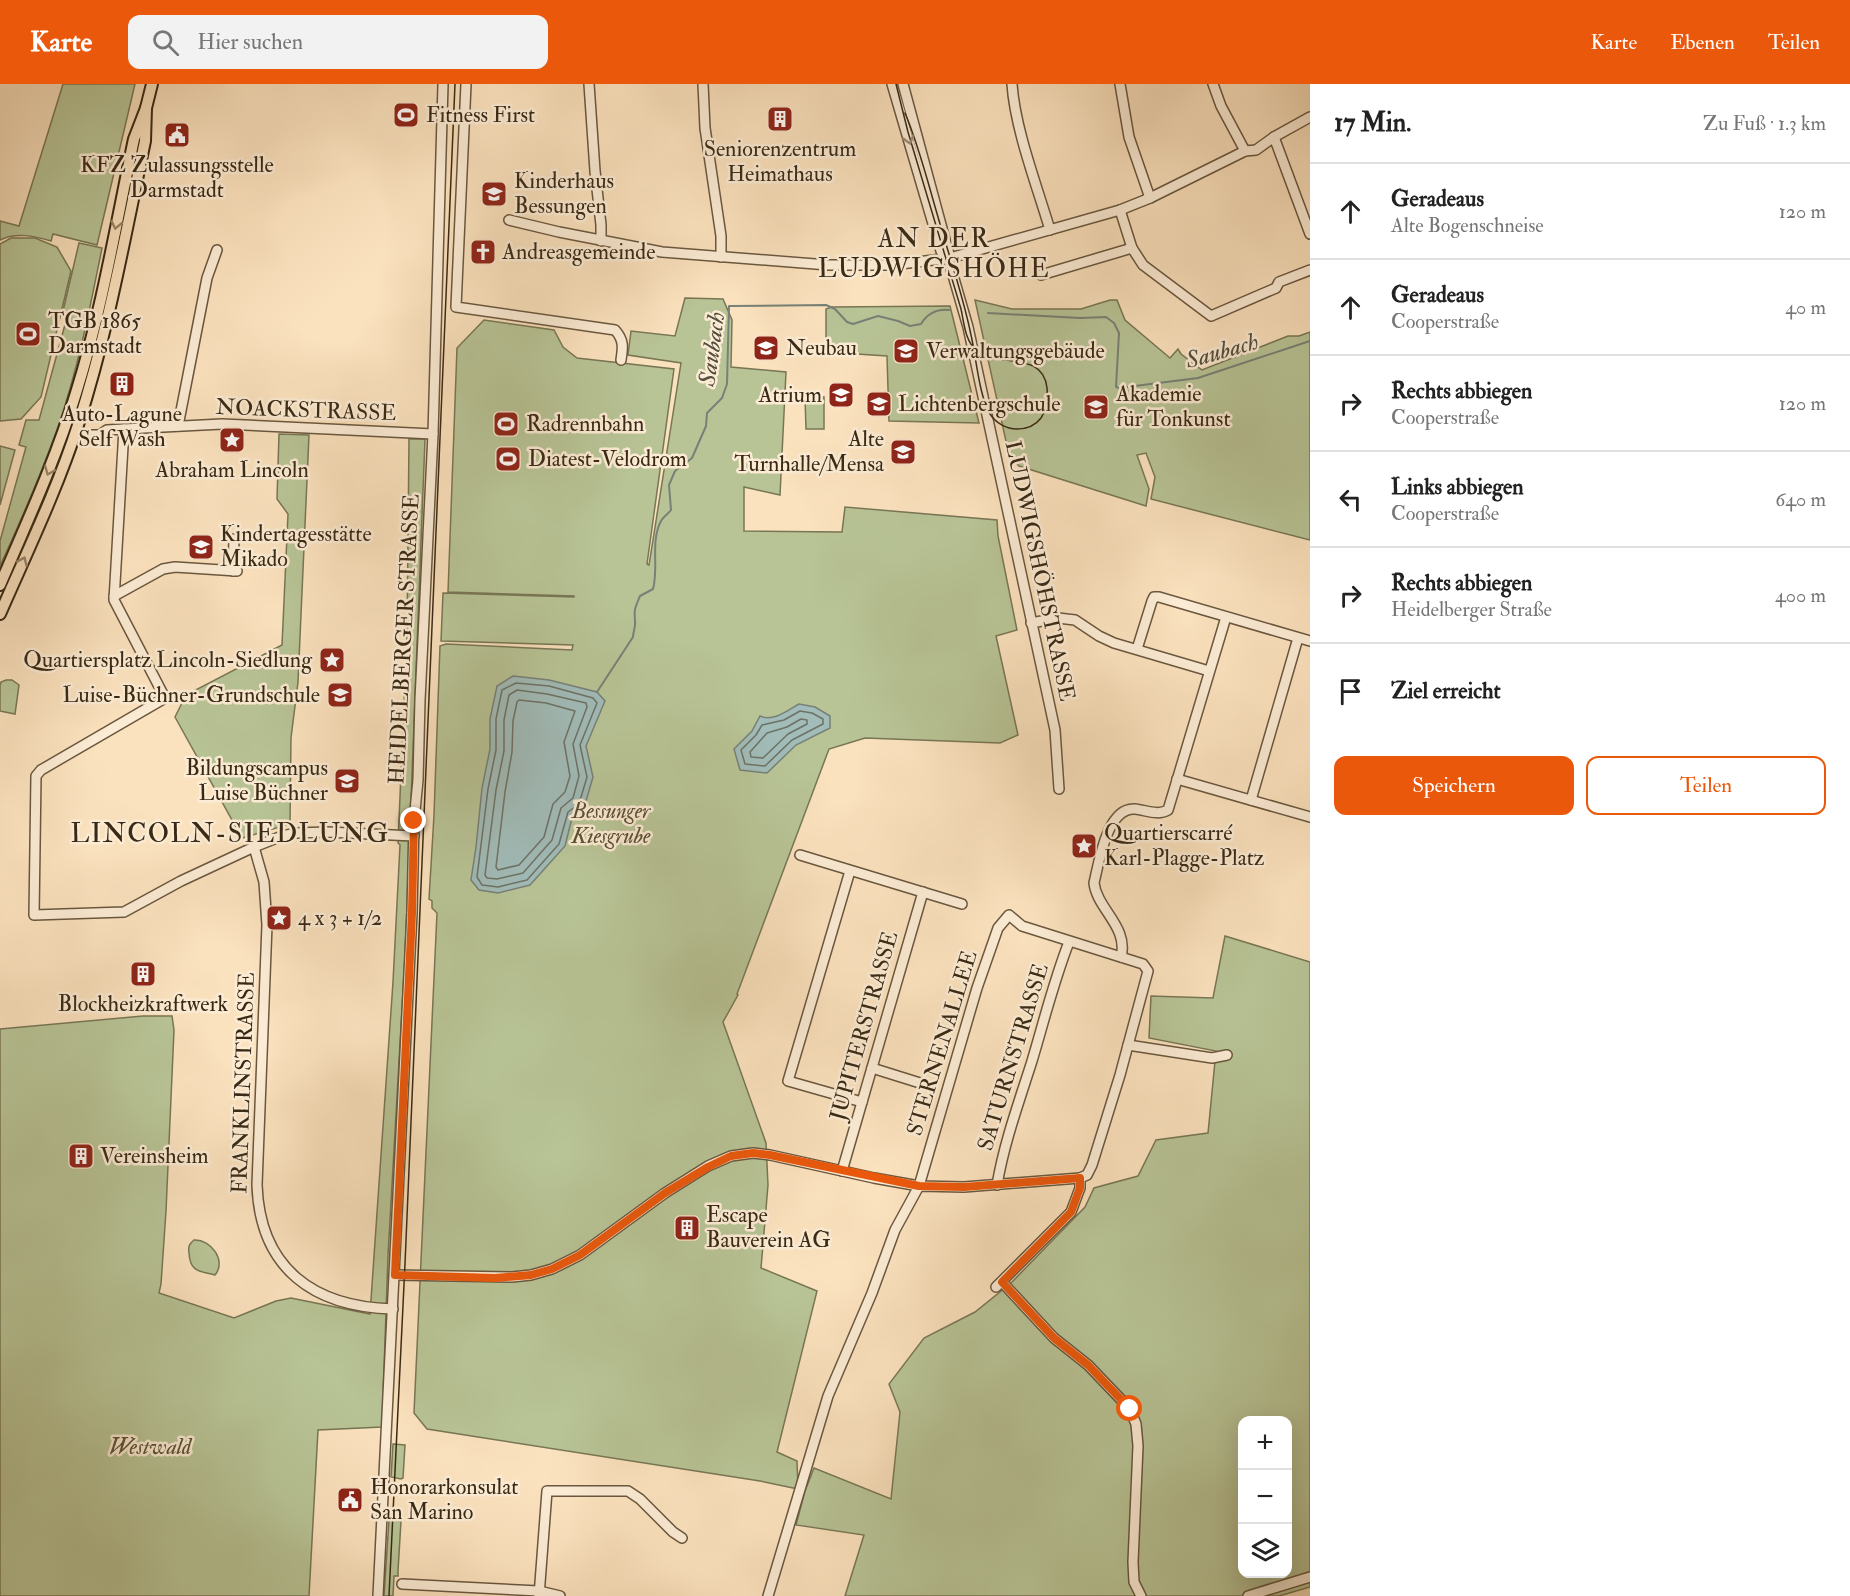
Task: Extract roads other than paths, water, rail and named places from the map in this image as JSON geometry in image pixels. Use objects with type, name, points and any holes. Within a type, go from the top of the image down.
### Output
[{"type":"main road","points":[[0,585],[48,473],[75,397],[91,340],[134,139],[152,84]]},
{"type":"main road","points":[[0,614],[59,477],[95,369],[145,141],[146,108]]},
{"type":"street","points":[[466,84],[456,307],[615,330],[621,336],[623,343],[621,360]]},
{"type":"street","points":[[589,84],[595,171],[602,225],[601,241]]},
{"type":"street","points":[[703,84],[705,128],[721,257]]},
{"type":"street","name":"LUDWIGSHÖHSTRASSE","points":[[892,84],[941,251],[948,258]]},
{"type":"street","name":"LUDWIGSHÖHSTRASSE","points":[[903,84],[968,327],[1055,730],[1059,789]]},
{"type":"street","points":[[1012,84],[1020,130],[1050,230]]},
{"type":"street","points":[[1120,84],[1129,137],[1150,198]]},
{"type":"street","points":[[1213,84],[1245,152]]},
{"type":"street","name":"HEIDELBERGER STRASSE","points":[[378,1596],[395,1275],[433,434],[442,85]]},
{"type":"street","points":[[509,220],[662,252],[828,265],[892,265],[948,258],[1120,210],[1245,152],[1256,150],[1310,117]]},
{"type":"street","points":[[1274,137],[1310,234]]},
{"type":"street","points":[[1120,210],[1132,248],[1143,265],[1211,316],[1276,288],[1279,282],[1310,270]]},
{"type":"street","points":[[1041,275],[1132,248]]},
{"type":"street","name":"NOACKSTRASSE","points":[[178,426],[207,278],[217,250]]},
{"type":"street","name":"NOACKSTRASSE","points":[[90,435],[100,435],[107,430],[222,424],[433,434]]},
{"type":"street","points":[[124,429],[114,600],[165,698],[41,770],[36,776],[34,915],[124,912],[181,881],[254,847],[296,833],[414,836]]},
{"type":"street","points":[[114,596],[163,569],[175,567],[235,571],[234,539]]},
{"type":"street","points":[[1137,649],[1154,597],[1310,641]]},
{"type":"street","points":[[1121,957],[1123,950],[1120,936],[1113,919],[1095,891],[1094,883],[1108,832],[1114,819],[1122,811],[1138,809],[1158,813],[1168,810],[1226,617]]},
{"type":"street","points":[[1031,623],[1058,618],[1075,620],[1106,640],[1209,670]]},
{"type":"street","points":[[1251,800],[1298,638]]},
{"type":"street","points":[[1178,779],[1310,817]]},
{"type":"street","name":"FRANKLINSTRASSE","points":[[254,847],[264,882],[267,925],[257,1176],[262,1223],[278,1257],[303,1284],[320,1294],[348,1304],[393,1309]]},
{"type":"street","points":[[800,855],[962,904]]},
{"type":"street","points":[[850,871],[788,1080],[862,1102]]},
{"type":"street","name":"JUPITERSTRASSE","points":[[842,1171],[923,892]]},
{"type":"street","name":"STERNENALLEE","points":[[768,1596],[828,1396],[872,1293],[895,1230],[919,1186],[977,988],[998,928],[1009,915],[1022,926],[1069,942]]},
{"type":"street","points":[[395,1275],[503,1278],[531,1275],[552,1269],[580,1255],[665,1193],[731,1156],[753,1153],[770,1155],[919,1186],[997,1185],[1080,1178],[1087,1175],[1128,1046],[1148,971],[1143,964],[1069,942]]},
{"type":"street","name":"SATURNSTRASSE","points":[[997,1185],[1016,1110],[1069,942]]},
{"type":"street","points":[[1128,1046],[1212,1058],[1227,1055]]},
{"type":"street","points":[[872,1068],[920,1083]]},
{"type":"street","points":[[1080,1178],[1080,1188],[1071,1212],[999,1284],[1054,1338],[1088,1365],[1130,1409],[1136,1424],[1138,1446],[1134,1581],[1141,1596]]},
{"type":"street","points":[[539,1594],[548,1491],[628,1491],[640,1499],[682,1538]]},
{"type":"street","points":[[1248,1596],[1310,1577]]},
{"type":"street","points":[[402,1584],[560,1596]]},
{"type":"water","points":[[513,676],[549,680],[597,692],[605,701],[586,746],[593,777],[584,808],[573,814],[565,846],[530,885],[498,893],[479,890],[471,880],[482,788],[490,749],[490,719],[497,686]]},
{"type":"water","points":[[799,704],[815,707],[830,716],[830,728],[796,745],[767,773],[740,770],[734,749],[752,731],[760,716],[775,717]]},
{"type":"waterway","name":"Saubach","points":[[597,692],[633,637],[635,611],[640,596],[653,589],[656,537],[662,520],[671,510],[669,485],[675,471],[692,458],[706,426],[707,413],[722,398],[727,384],[729,306],[826,305],[835,309],[847,322],[853,324],[878,316],[910,326],[921,324],[926,317],[936,311],[949,310]]},
{"type":"waterway","name":"Saubach","points":[[988,313],[1080,318],[1106,317],[1114,323],[1119,333],[1116,387],[1119,388],[1198,378],[1310,341]]},
{"type":"tram line","points":[[389,1596],[455,84]]},
{"type":"tram line","points":[[896,84],[970,342],[973,347],[977,351],[986,356],[1028,364],[1044,376],[1047,388],[1046,407],[1041,418],[1030,426],[1017,429],[1005,427],[992,417],[986,406],[980,387],[975,354],[973,344],[960,290],[919,151],[905,113]]},
{"type":"place","name":"Fitness First","points":[[406,115]]},
{"type":"place","name":"Seniorenzentrum Heimathaus","points":[[780,119]]},
{"type":"place","name":"KFZ Zulassungsstelle Darmstadt","points":[[177,135]]},
{"type":"place","name":"Kinderhaus Bessungen","points":[[494,194]]},
{"type":"place","name":"Andreasgemeinde","points":[[483,252]]},
{"type":"place","name":"TGB 1865 Darmstadt","points":[[28,334]]},
{"type":"place","name":"Neubau","points":[[766,348]]},
{"type":"place","name":"Verwaltungsgebäude","points":[[906,351]]},
{"type":"place","name":"Auto-Lagune Self Wash","points":[[122,384]]},
{"type":"place","name":"Atrium","points":[[841,395]]},
{"type":"place","name":"Lichtenbergschule","points":[[879,404]]},
{"type":"place","name":"Akademie für Tonkunst","points":[[1096,407]]},
{"type":"place","name":"Radrennbahn","points":[[506,424]]},
{"type":"place","name":"Abraham Lincoln","points":[[232,440]]},
{"type":"place","name":"Alte Turnhalle/Mensa","points":[[903,452]]},
{"type":"place","name":"Diatest-Velodrom","points":[[508,459]]},
{"type":"place","name":"Kindertagesstätte Mikado","points":[[201,547]]},
{"type":"place","name":"Quartiersplatz Lincoln-Siedlung","points":[[332,660]]},
{"type":"place","name":"Luise-Büchner-Grundschule","points":[[340,695]]},
{"type":"place","name":"Bildungscampus Luise Büchner","points":[[347,781]]},
{"type":"place","name":"Quartierscarré Karl-Plagge-Platz","points":[[1084,846]]},
{"type":"place","name":"4 x 3 + 1/2","points":[[279,918]]},
{"type":"place","name":"Blockheizkraftwerk","points":[[143,974]]},
{"type":"place","name":"Vereinsheim","points":[[81,1156]]},
{"type":"place","name":"Escape Bauverein AG","points":[[687,1228]]},
{"type":"place","name":"Honorarkonsulat San Marino","points":[[350,1500]]},
{"type":"district","name":"AN DER LUDWIGSHÖHE","points":[[934,254]]},
{"type":"district","name":"LINCOLN-SIEDLUNG","points":[[230,834]]},
{"type":"park label","name":"Bessunger Kiesgrube","points":[[611,824]]},
{"type":"park label","name":"Westwald","points":[[150,1447]]}]
